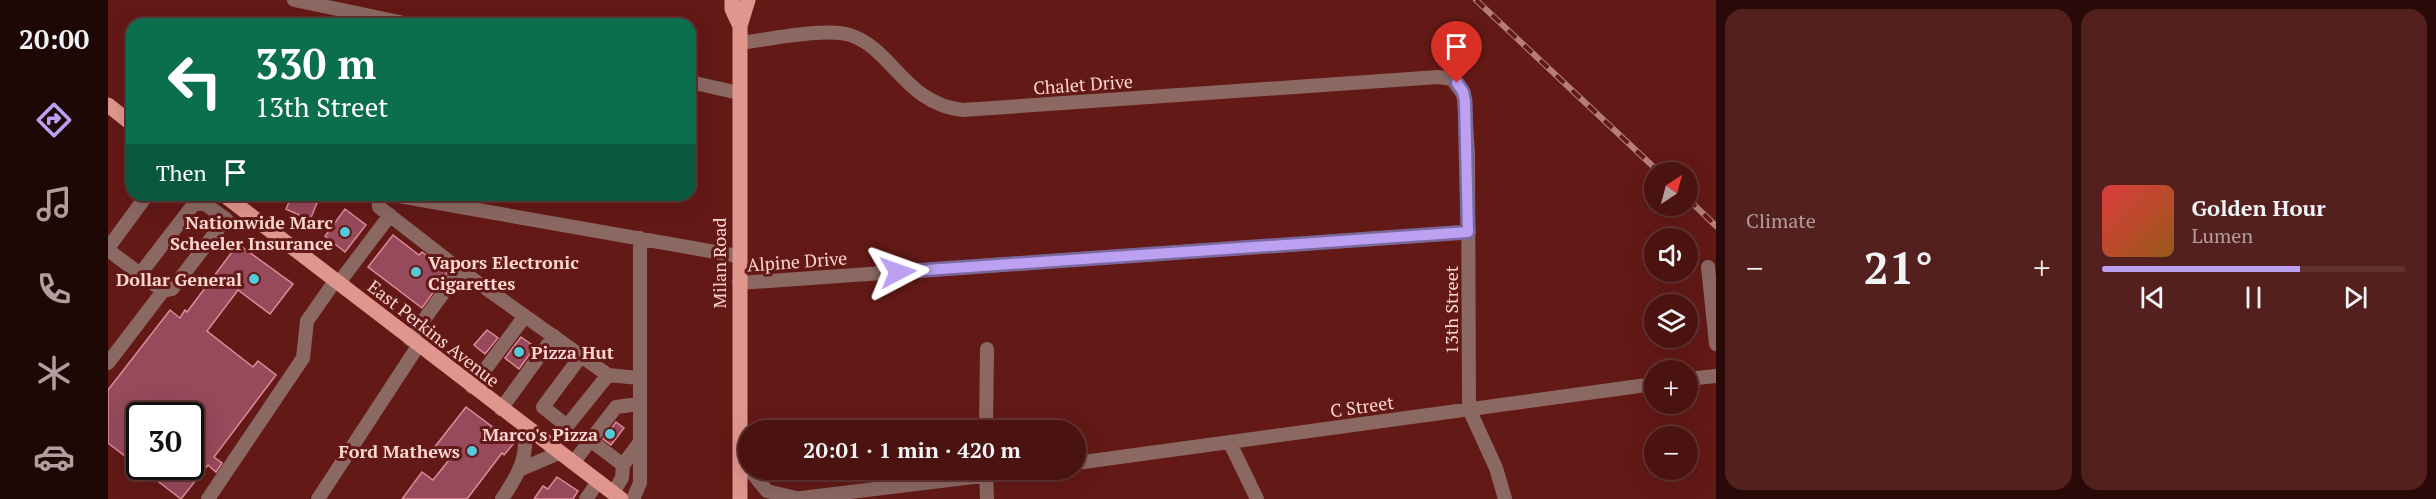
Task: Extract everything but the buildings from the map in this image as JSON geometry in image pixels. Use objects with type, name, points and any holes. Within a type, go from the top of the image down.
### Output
[{"type":"main road","name":"Milan Road","points":[[732,0],[732,9],[740,26]]},
{"type":"main road","name":"Milan Road","points":[[740,420],[738,256],[740,26],[749,6],[748,0]]},
{"type":"main road","points":[[108,105],[126,119]]},
{"type":"main road","name":"East Perkins Avenue","points":[[232,201],[414,343],[617,496]]},
{"type":"main road","name":"Milan Road","points":[[740,480],[740,499]]},
{"type":"street","points":[[294,0],[380,18]]},
{"type":"street","name":"Chalet Drive","points":[[740,43],[827,33],[849,34],[865,42],[927,99],[946,107],[963,110],[1438,77],[1455,81]]},
{"type":"street","name":"13th Street","points":[[1455,81],[1462,90],[1465,101],[1469,409],[1496,468],[1505,499]]},
{"type":"street","points":[[696,83],[739,93]]},
{"type":"street","points":[[144,201],[108,249],[163,291]]},
{"type":"street","points":[[378,201],[379,207],[460,270],[608,375],[639,378]]},
{"type":"street","points":[[427,201],[738,256]]},
{"type":"street","points":[[108,363],[163,291],[172,289],[226,219],[205,204],[194,204],[141,274]]},
{"type":"street","points":[[208,499],[303,358],[308,321],[390,215]]},
{"type":"street","name":"Alpine Drive","points":[[739,283],[1468,232]]},
{"type":"street","points":[[633,499],[640,483],[640,238]]},
{"type":"street","points":[[1708,267],[1716,344]]},
{"type":"street","points":[[318,499],[460,270]]},
{"type":"street","points":[[472,387],[525,316]]},
{"type":"street","points":[[501,409],[554,336]]},
{"type":"street","points":[[986,420],[987,349]]},
{"type":"street","points":[[581,356],[543,407],[567,426],[608,375]]},
{"type":"street","points":[[1698,379],[1716,376]]},
{"type":"street","name":"C Street","points":[[1086,463],[1644,385]]},
{"type":"street","points":[[573,463],[616,407],[639,404]]},
{"type":"street","points":[[537,437],[553,415]]},
{"type":"street","points":[[502,499],[521,469],[526,441],[524,427]]},
{"type":"street","points":[[590,440],[623,465]]},
{"type":"street","points":[[617,496],[623,465],[640,442]]},
{"type":"street","points":[[1230,443],[1257,499]]},
{"type":"street","points":[[521,469],[559,453]]},
{"type":"street","points":[[758,480],[767,491],[794,499],[934,480]]},
{"type":"street","points":[[986,480],[987,499]]},
{"type":"street","points":[[586,499],[598,482]]},
{"type":"railway","points":[[1476,0],[1648,162]]},
{"type":"railway","points":[[1698,209],[1716,226]]},
{"type":"place","name":"Nationwide Marc Scheeler Insurance","points":[[345,232]]},
{"type":"place","name":"Vapors Electronic Cigarettes","points":[[416,272]]},
{"type":"place","name":"Dollar General","points":[[254,279]]},
{"type":"place","name":"Pizza Hut","points":[[519,352]]},
{"type":"place","name":"Marco's Pizza","points":[[610,434]]},
{"type":"place","name":"Ford Mathews","points":[[472,451]]},
{"type":"route","points":[[898,272],[1468,232],[1468,153],[1465,101],[1461,87],[1457,83]]}]
